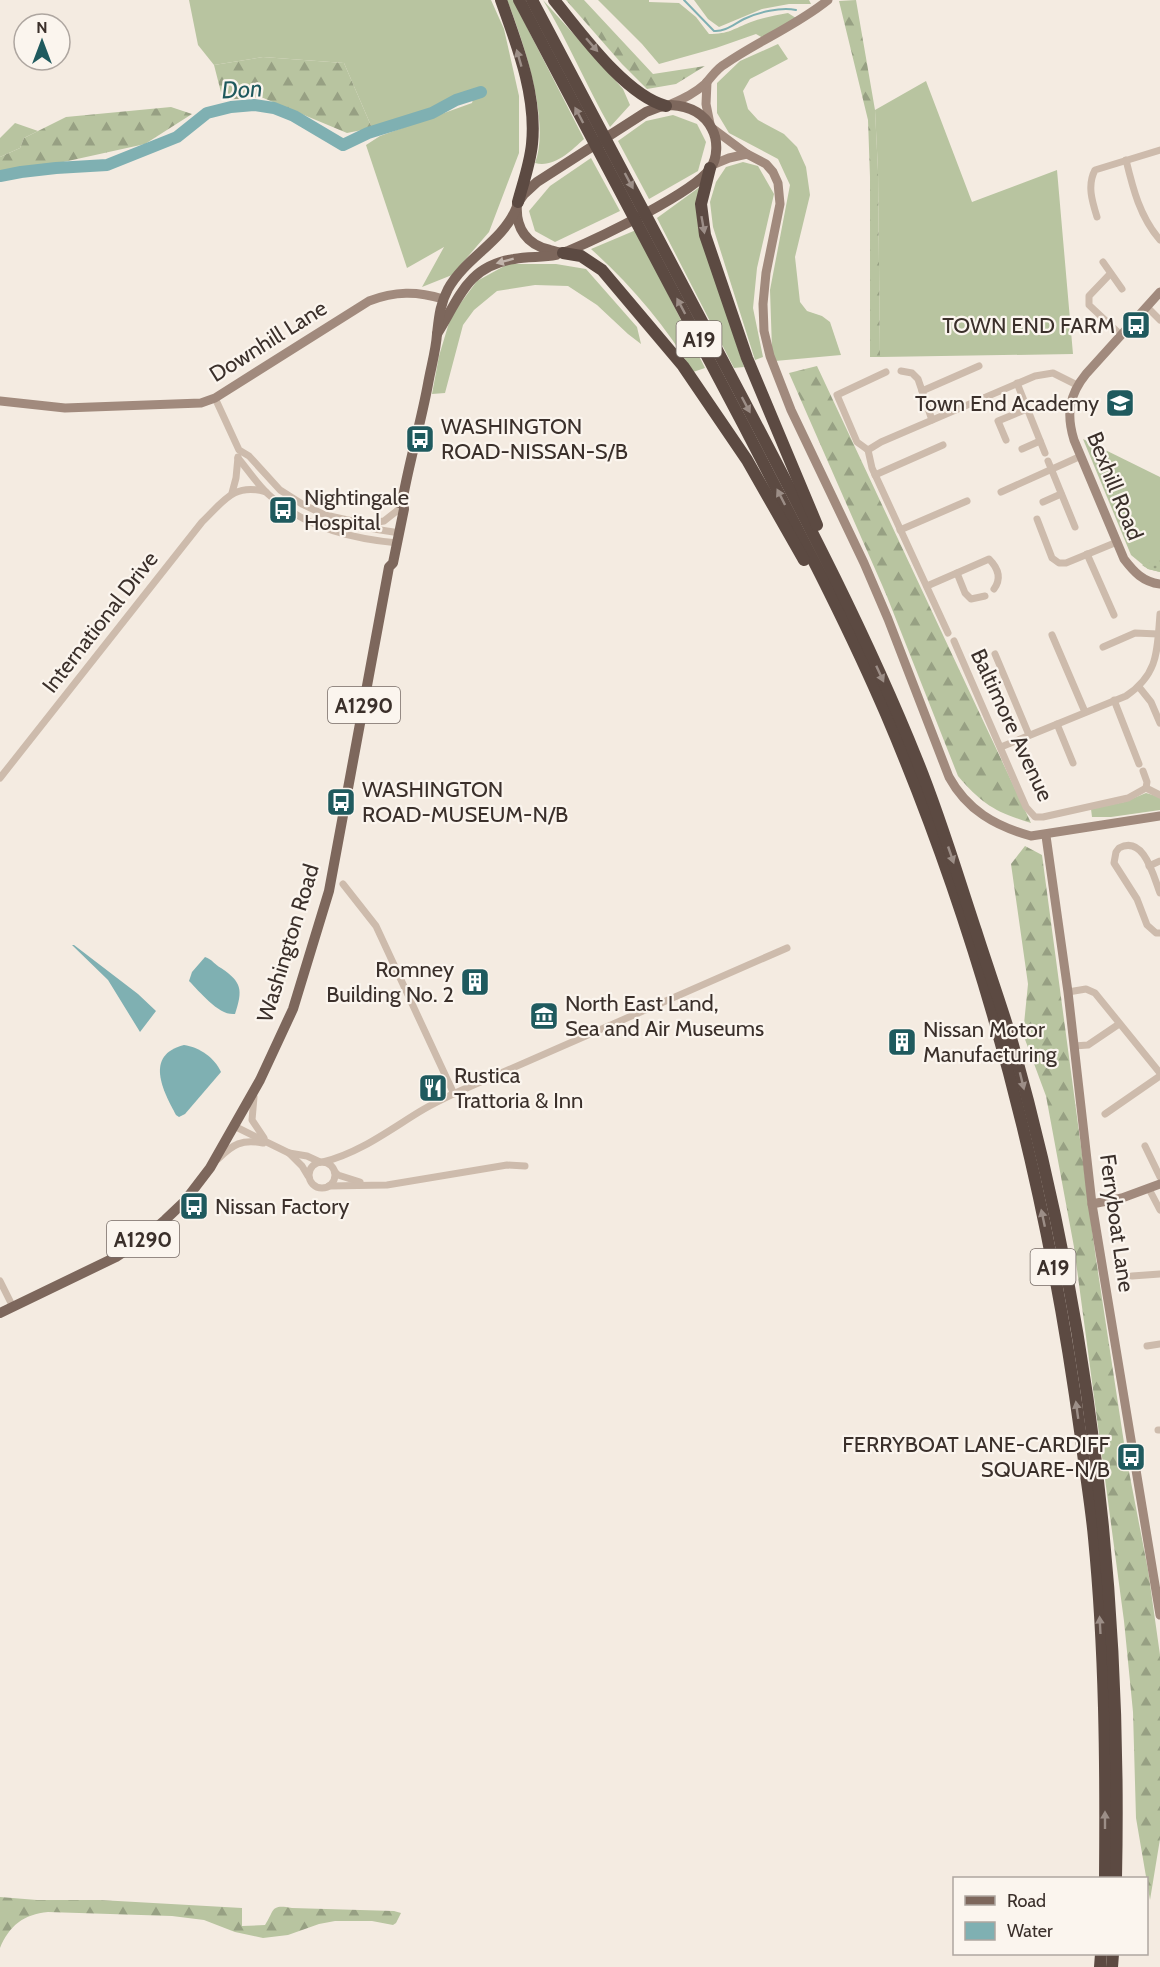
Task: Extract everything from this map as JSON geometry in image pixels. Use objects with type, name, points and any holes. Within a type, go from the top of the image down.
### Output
[{"type":"highway","points":[[501,0],[519,54],[532,111],[530,155],[518,203]]},
{"type":"highway","name":"A19","points":[[519,0],[767,471],[871,682],[914,786],[979,973],[1002,1047],[1040,1205],[1056,1280],[1074,1385],[1094,1536],[1103,1683],[1105,1877]]},
{"type":"highway","name":"A19","points":[[532,0],[778,465],[862,637],[919,765],[1013,1045],[1068,1280],[1105,1538],[1118,1789],[1116,1877]]},
{"type":"highway","points":[[554,0],[610,65],[635,90],[646,98],[666,105]]},
{"type":"highway","points":[[711,167],[701,211],[710,253],[759,388],[845,589],[862,637]]},
{"type":"highway","points":[[563,253],[581,256],[602,270],[683,366],[747,460],[871,682]]},
{"type":"main road","name":"A1290","points":[[437,334],[437,317],[451,284],[472,258],[506,227],[518,203],[537,182],[650,109],[666,105]]},
{"type":"main road","points":[[666,105],[691,109],[705,118],[711,127],[716,145],[711,167]]},
{"type":"main road","name":"A1290","points":[[437,334],[457,297],[469,281],[481,272],[505,260],[563,253],[623,224],[689,187],[711,167]]},
{"type":"main road","points":[[518,203],[519,225],[527,239],[540,247],[563,253]]},
{"type":"main road","name":"Washington Road","points":[[395,538],[398,510],[403,497],[437,334]]},
{"type":"main road","name":"Washington Road","points":[[0,1312],[116,1257],[143,1239],[184,1202],[210,1168],[256,1087],[292,1009],[329,891],[390,567],[387,561],[405,502],[403,497]]},
{"type":"street","points":[[666,105],[690,96],[727,62],[791,26],[828,0]]},
{"type":"street","points":[[707,82],[707,110],[711,127],[747,154],[762,160],[776,177],[780,192],[778,216],[764,291],[763,319],[766,342],[775,372],[884,610],[949,777],[957,791],[980,815],[1012,831],[1031,836],[1046,836],[1160,816]]},
{"type":"street","points":[[1097,217],[1091,199],[1092,176],[1095,170],[1160,150]]},
{"type":"street","points":[[711,167],[729,158],[747,154]]},
{"type":"street","points":[[1126,160],[1137,201],[1146,221],[1160,240]]},
{"type":"street","points":[[1103,262],[1122,289]]},
{"type":"street","points":[[1110,274],[1089,296],[1089,305],[1121,335]]},
{"type":"street","points":[[886,372],[837,395],[857,442],[868,450],[881,442],[1035,376],[1053,373],[1077,384],[1160,292]]},
{"type":"street","name":"Downhill Lane","points":[[0,401],[65,408],[201,403],[215,398],[369,301],[402,293],[428,294],[443,300]]},
{"type":"street","points":[[1147,307],[1160,320]]},
{"type":"street","points":[[922,391],[979,366]]},
{"type":"street","points":[[901,371],[912,373],[918,379],[932,420]]},
{"type":"street","points":[[1017,383],[1045,453]]},
{"type":"street","name":"Bexhill Road","points":[[1077,384],[1071,399],[1069,425],[1081,456],[1124,559],[1144,580],[1160,584]]},
{"type":"street","points":[[215,398],[239,450],[238,487]]},
{"type":"street","points":[[1006,440],[998,420],[1027,408]]},
{"type":"street","points":[[1022,449],[1040,441]]},
{"type":"street","points":[[875,475],[943,445]]},
{"type":"street","points":[[239,450],[249,456],[280,490],[312,510],[338,519],[366,524],[395,538]]},
{"type":"street","name":"Baltimore Avenue","points":[[868,450],[875,475],[948,633]]},
{"type":"street","points":[[1001,492],[1081,456]]},
{"type":"street","points":[[238,458],[266,492],[295,513],[342,533],[395,538]]},
{"type":"street","points":[[1048,461],[1075,527]]},
{"type":"street","name":"International Drive","points":[[0,778],[202,522],[259,468]]},
{"type":"street","name":"International Drive","points":[[238,487],[266,492]]},
{"type":"street","points":[[1044,502],[1060,494]]},
{"type":"street","points":[[900,530],[967,501]]},
{"type":"street","points":[[366,524],[387,519],[398,510]]},
{"type":"street","points":[[1037,519],[1052,558],[1059,563],[1066,563],[1117,542]]},
{"type":"street","points":[[1087,554],[1114,615]]},
{"type":"street","points":[[927,586],[989,558],[999,575],[999,582],[994,589]]},
{"type":"street","points":[[957,573],[965,593],[971,599],[985,596]]},
{"type":"street","points":[[1001,747],[1126,696],[1139,687],[1156,660],[1160,614]]},
{"type":"street","points":[[1103,647],[1135,633],[1158,634]]},
{"type":"street","points":[[1052,635],[1084,712]]},
{"type":"street","name":"Baltimore Avenue","points":[[954,641],[1026,807],[1035,817],[1128,798],[1146,789]]},
{"type":"street","points":[[995,654],[1029,735]]},
{"type":"street","points":[[1139,687],[1151,702],[1160,723]]},
{"type":"street","points":[[1114,699],[1147,782],[1146,789],[1160,795]]},
{"type":"street","points":[[1057,724],[1073,763]]},
{"type":"street","name":"Ferryboat Lane","points":[[1046,836],[1068,992],[1092,1204],[1156,1568],[1160,1615]]},
{"type":"street","points":[[1160,893],[1138,847],[1130,844],[1124,845],[1116,852],[1114,863],[1137,899],[1147,925],[1156,933],[1160,933]]},
{"type":"street","points":[[1149,866],[1160,861]]},
{"type":"street","points":[[343,884],[376,926],[454,1094]]},
{"type":"street","points":[[309,1178],[310,1169],[316,1163],[341,1158],[421,1110],[454,1094],[787,948]]},
{"type":"street","points":[[1068,992],[1086,989],[1095,993],[1160,1074],[1105,1114]]},
{"type":"street","points":[[1074,1046],[1088,1045],[1119,1024]]},
{"type":"street","points":[[256,1087],[252,1120],[255,1127],[271,1144]]},
{"type":"street","points":[[234,1126],[289,1152],[330,1164],[334,1171],[342,1177],[368,1184]]},
{"type":"street","points":[[210,1168],[230,1147],[242,1141],[271,1144]]},
{"type":"street","points":[[1145,1146],[1160,1177]]},
{"type":"street","points":[[289,1152],[316,1186],[324,1187],[394,1184],[507,1164],[525,1166]]},
{"type":"street","points":[[329,1186],[334,1180],[336,1163],[341,1158]]},
{"type":"street","points":[[1092,1204],[1122,1198],[1160,1184]]},
{"type":"street","points":[[1149,1189],[1160,1210]]},
{"type":"street","points":[[1132,1276],[1160,1274]]},
{"type":"street","points":[[0,1281],[13,1307]]},
{"type":"street","points":[[1147,1346],[1160,1344]]},
{"type":"green space","points":[[189,0],[491,0],[504,29],[519,96],[519,153],[489,232],[452,275],[422,287],[444,247],[407,268],[366,145],[380,136],[472,103],[475,92],[413,117],[372,128],[344,63],[263,57],[214,65],[198,45]]},
{"type":"green space","points":[[507,0],[513,0],[584,139],[574,149],[549,163],[535,163],[540,126],[537,104],[527,58]]},
{"type":"green space","points":[[543,0],[623,89],[630,105],[610,127],[561,31]]},
{"type":"green space","points":[[566,0],[584,0],[653,74],[705,66],[676,84],[647,89]]},
{"type":"green space","points":[[598,0],[649,0],[649,2],[679,3],[696,17],[709,34],[726,32],[788,13],[796,18],[763,38],[756,34],[659,64]]},
{"type":"green space","points":[[694,0],[809,0],[811,4],[789,4],[762,9],[719,27],[708,19]]},
{"type":"green space","points":[[856,0],[875,110],[880,357],[870,357],[868,120],[839,1]]},
{"type":"green space","points":[[778,44],[788,59],[750,79],[743,91],[748,109],[758,120],[784,134],[797,147],[806,167],[810,195],[795,257],[800,302],[807,311],[822,316],[830,322],[841,355],[775,361],[772,349],[770,290],[790,185],[778,159],[729,133],[717,113],[717,83],[740,61]]},
{"type":"green space","points":[[263,57],[344,63],[372,128],[347,133],[261,97],[223,100],[214,65]]},
{"type":"green space","points":[[926,81],[972,202],[1057,170],[1073,354],[880,357],[875,110]]},
{"type":"green space","points":[[171,107],[192,114],[145,144],[0,176],[0,157],[20,148],[24,138],[66,117]]},
{"type":"green space","points":[[673,115],[697,124],[706,142],[698,171],[649,199],[618,141],[646,121]]},
{"type":"green space","points":[[15,123],[38,131],[24,138],[20,148],[0,157],[0,138]]},
{"type":"green space","points":[[591,158],[620,211],[555,242],[535,231],[529,211],[550,186]]},
{"type":"green space","points":[[743,162],[758,166],[774,194],[757,268],[753,308],[763,357],[755,360],[713,227],[710,202],[716,182],[726,167]]},
{"type":"green space","points":[[701,186],[697,200],[698,228],[744,367],[734,368],[657,218]]},
{"type":"green space","points":[[636,230],[705,368],[693,372],[671,338],[646,306],[591,249]]},
{"type":"green space","points":[[508,264],[556,264],[586,269],[637,327],[641,344],[597,305],[568,286],[535,285],[497,291],[474,310],[463,325],[445,393],[432,394],[439,356],[451,316],[477,281]]},
{"type":"green space","points":[[817,366],[1031,823],[990,806],[974,794],[958,776],[886,594],[789,373]]},
{"type":"green space","points":[[1083,439],[1160,477],[1160,572],[1148,569],[1131,555]]},
{"type":"green space","points":[[1160,559],[1160,572],[1142,565]]},
{"type":"green space","points":[[1146,793],[1160,797],[1160,810],[1111,817],[1092,817],[1091,809],[1124,802]]},
{"type":"green space","points":[[1025,846],[1042,855],[1096,1259],[1126,1456],[1148,1570],[1160,1655],[1160,1839],[1150,1900],[1148,1877],[1146,1877],[1136,1818],[1133,1712],[1124,1621],[1074,1247],[1046,1096],[1023,1034],[1028,984],[1011,864]]},
{"type":"green space","points":[[0,1897],[242,1908],[242,1926],[265,1925],[274,1909],[280,1907],[401,1913],[393,1925],[372,1921],[335,1921],[288,1935],[263,1938],[235,1932],[204,1920],[172,1916],[48,1912],[32,1915],[18,1922],[8,1933],[0,1948]]},
{"type":"water","points":[[72,945],[138,994],[156,1011],[140,1032],[108,980]]},
{"type":"water","points":[[205,957],[237,982],[240,993],[235,1014],[229,1014],[216,1007],[189,981],[192,972]]},
{"type":"water","points":[[184,1045],[206,1054],[221,1072],[185,1114],[179,1117],[171,1106],[162,1085],[160,1065],[164,1057],[172,1050]]},
{"type":"waterway","points":[[684,0],[714,31],[726,29],[763,12],[796,10]]},
{"type":"waterway","name":"Don","points":[[0,176],[56,168],[107,165],[177,137],[207,113],[231,107],[254,105],[274,108],[294,116],[343,145],[368,133],[432,113],[456,100],[481,92]]},
{"type":"place","name":"TOWN END FARM","points":[[1136,325]]},
{"type":"place","name":"Town End Academy","points":[[1120,403]]},
{"type":"place","name":"WASHINGTON ROAD-NISSAN-S/B","points":[[420,439]]},
{"type":"place","name":"Nightingale Hospital","points":[[283,510]]},
{"type":"place","name":"WASHINGTON ROAD-MUSEUM-N/B","points":[[341,802]]},
{"type":"place","name":"Romney Building No. 2","points":[[475,982]]},
{"type":"place","name":"North East Land, Sea and Air Museums","points":[[544,1016]]},
{"type":"place","name":"Nissan Motor Manufacturing","points":[[902,1042]]},
{"type":"place","name":"Rustica Trattoria & Inn","points":[[433,1088]]},
{"type":"place","name":"Nissan Factory","points":[[194,1206]]},
{"type":"place","name":"FERRYBOAT LANE-CARDIFF SQUARE-N/B","points":[[1131,1457]]}]
